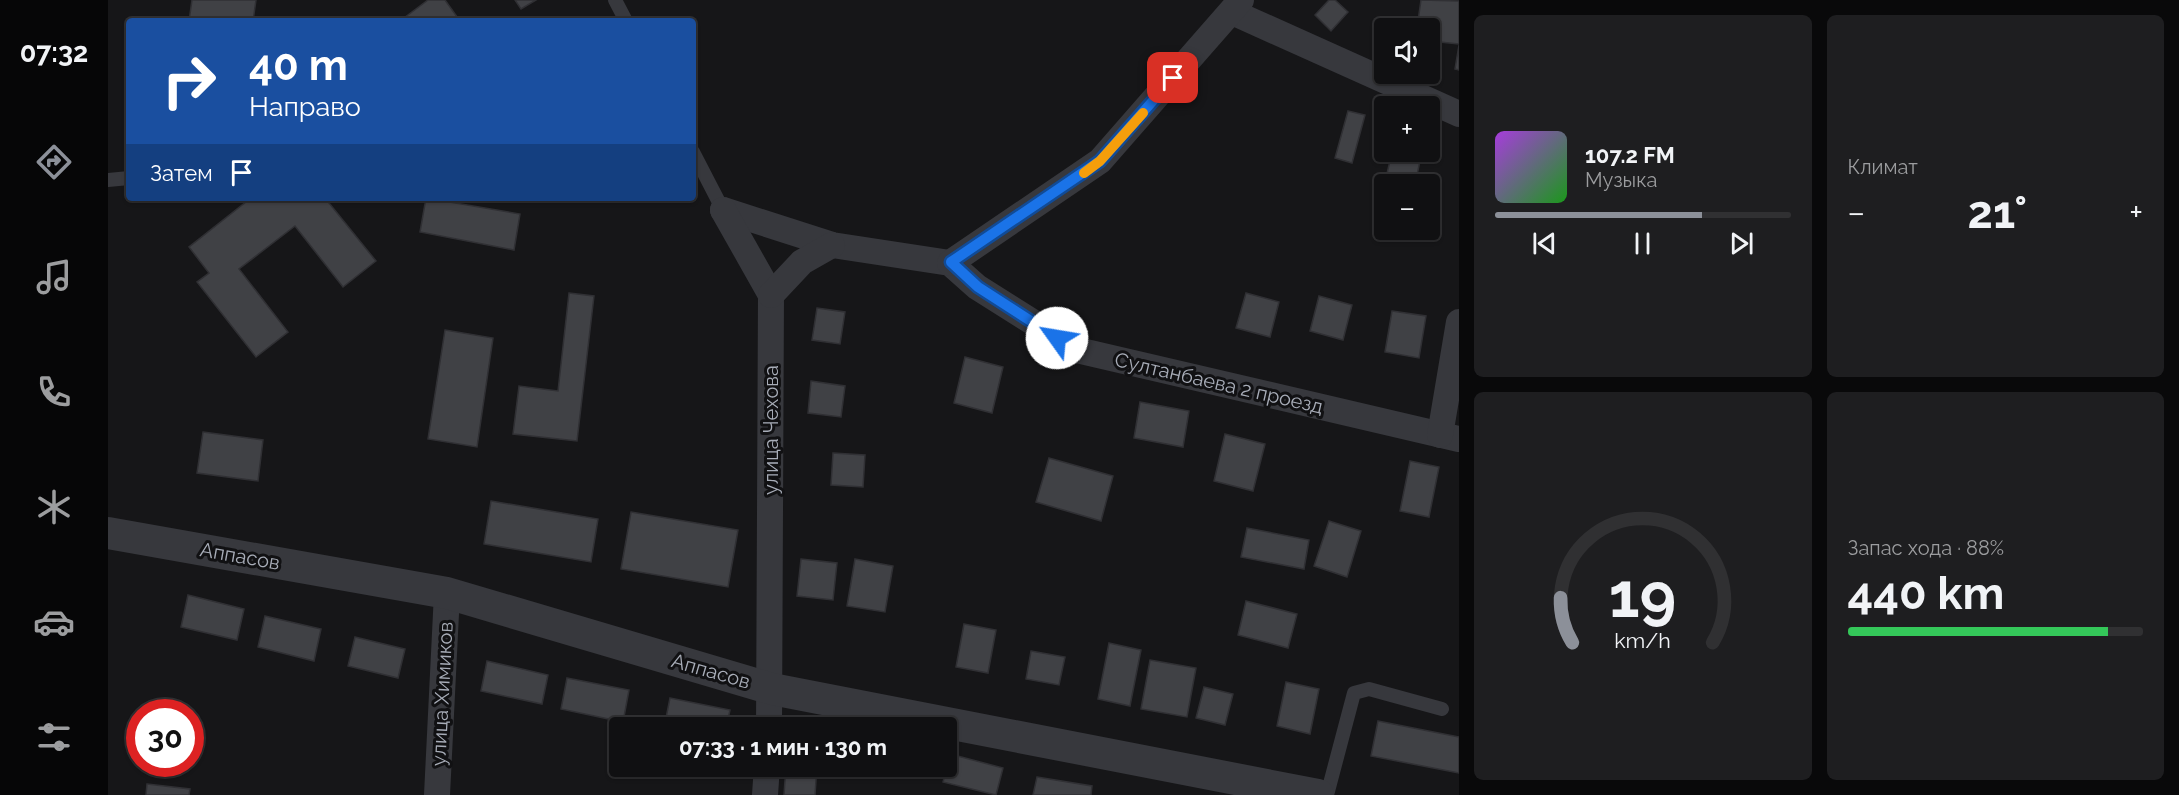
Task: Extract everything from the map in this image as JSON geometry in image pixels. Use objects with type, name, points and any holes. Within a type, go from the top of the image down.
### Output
[{"type":"street","points":[[723,210],[832,245],[951,262],[1100,161],[1236,6],[1459,114]]},
{"type":"street","name":"улица Чехова","points":[[723,210],[771,295],[772,688],[770,717]]},
{"type":"street","points":[[771,295],[802,262],[832,245]]},
{"type":"street","name":"Султанбаева 2 проезд","points":[[951,262],[978,287],[1077,350],[1450,437]]},
{"type":"street","points":[[1450,437],[1459,322]]},
{"type":"street","name":"Аппасов","points":[[108,533],[447,593],[772,688],[1318,795]]},
{"type":"street","name":"улица Химиков","points":[[437,795],[447,593]]},
{"type":"street","points":[[765,795],[766,777]]},
{"type":"lane","points":[[615,0],[624,18]]},
{"type":"lane","name":"улица Чехова","points":[[696,158],[723,210]]},
{"type":"lane","points":[[108,180],[126,178]]},
{"type":"lane","points":[[1327,795],[1354,693],[1369,689],[1442,709]]},
{"type":"building","points":[[192,0],[256,0],[253,18],[189,18]]},
{"type":"building","points":[[428,0],[445,0],[458,18],[404,18]]},
{"type":"building","points":[[515,0],[536,0],[521,9]]},
{"type":"building","points":[[1329,0],[1335,0],[1348,12],[1331,31],[1315,15]]},
{"type":"building","points":[[1421,0],[1459,1],[1459,44],[1440,42],[1440,18],[1418,18]]},
{"type":"building","points":[[1459,45],[1459,70],[1455,69]]},
{"type":"building","points":[[1348,111],[1365,115],[1352,163],[1335,158]]},
{"type":"building","points":[[1390,162],[1420,162],[1417,174],[1387,174]]},
{"type":"building","points":[[247,201],[327,201],[376,261],[343,287],[295,226],[239,269],[288,332],[256,357],[197,282],[209,273],[189,247]]},
{"type":"building","points":[[425,201],[444,201],[520,214],[514,250],[420,232]]},
{"type":"building","points":[[569,293],[594,296],[577,441],[513,434],[519,386],[558,391]]},
{"type":"building","points":[[1246,293],[1279,302],[1270,337],[1236,328]]},
{"type":"building","points":[[1319,296],[1352,305],[1343,340],[1310,331]]},
{"type":"building","points":[[817,308],[845,312],[840,344],[812,340]]},
{"type":"building","points":[[1392,311],[1426,316],[1419,358],[1385,352]]},
{"type":"building","points":[[445,330],[493,338],[477,447],[428,439]]},
{"type":"building","points":[[965,357],[1003,367],[992,413],[954,403]]},
{"type":"building","points":[[811,381],[845,386],[841,417],[808,413]]},
{"type":"building","points":[[1140,402],[1189,411],[1183,447],[1134,438]]},
{"type":"building","points":[[203,432],[263,440],[258,481],[197,473]]},
{"type":"building","points":[[1225,434],[1265,444],[1253,491],[1214,481]]},
{"type":"building","points":[[833,453],[865,455],[863,487],[831,485]]},
{"type":"building","points":[[1049,458],[1113,476],[1101,521],[1036,502]]},
{"type":"building","points":[[1410,461],[1439,467],[1429,517],[1400,511]]},
{"type":"building","points":[[491,501],[598,519],[591,562],[484,544]]},
{"type":"building","points":[[631,512],[738,530],[728,587],[621,569]]},
{"type":"building","points":[[1329,521],[1361,531],[1347,577],[1314,566]]},
{"type":"building","points":[[1247,528],[1309,540],[1304,569],[1241,557]]},
{"type":"building","points":[[801,559],[837,563],[833,600],[797,596]]},
{"type":"building","points":[[855,559],[893,566],[885,612],[847,606]]},
{"type":"building","points":[[188,595],[244,609],[237,640],[181,627]]},
{"type":"building","points":[[1246,601],[1297,614],[1288,648],[1238,635]]},
{"type":"building","points":[[265,616],[321,629],[314,661],[258,647]]},
{"type":"building","points":[[964,624],[996,630],[988,673],[956,667]]},
{"type":"building","points":[[355,637],[405,649],[398,678],[348,666]]},
{"type":"building","points":[[1109,643],[1141,650],[1130,706],[1098,699]]},
{"type":"building","points":[[1031,651],[1065,657],[1059,685],[1026,679]]},
{"type":"building","points":[[1150,660],[1196,668],[1187,717],[1141,709]]},
{"type":"building","points":[[487,661],[548,675],[542,704],[481,691]]},
{"type":"building","points":[[567,678],[629,690],[624,717],[609,717],[609,719],[561,709]]},
{"type":"building","points":[[1286,682],[1319,689],[1310,734],[1277,726]]},
{"type":"building","points":[[1204,687],[1233,694],[1225,725],[1196,718]]},
{"type":"building","points":[[670,698],[730,710],[728,717],[666,717]]},
{"type":"building","points":[[1378,721],[1459,737],[1459,773],[1371,756]]},
{"type":"building","points":[[957,756],[1003,768],[996,795],[943,782],[944,777],[957,777]]},
{"type":"building","points":[[785,777],[816,777],[815,795],[784,795]]},
{"type":"building","points":[[1037,777],[1092,786],[1091,795],[1033,795]]},
{"type":"building","points":[[147,784],[190,789],[189,795],[146,795]]},
{"type":"slow traffic","points":[[1084,173],[1100,161],[1143,113]]},
{"type":"route","points":[[1057,338],[978,287],[951,262],[1100,161],[1173,78]]}]
